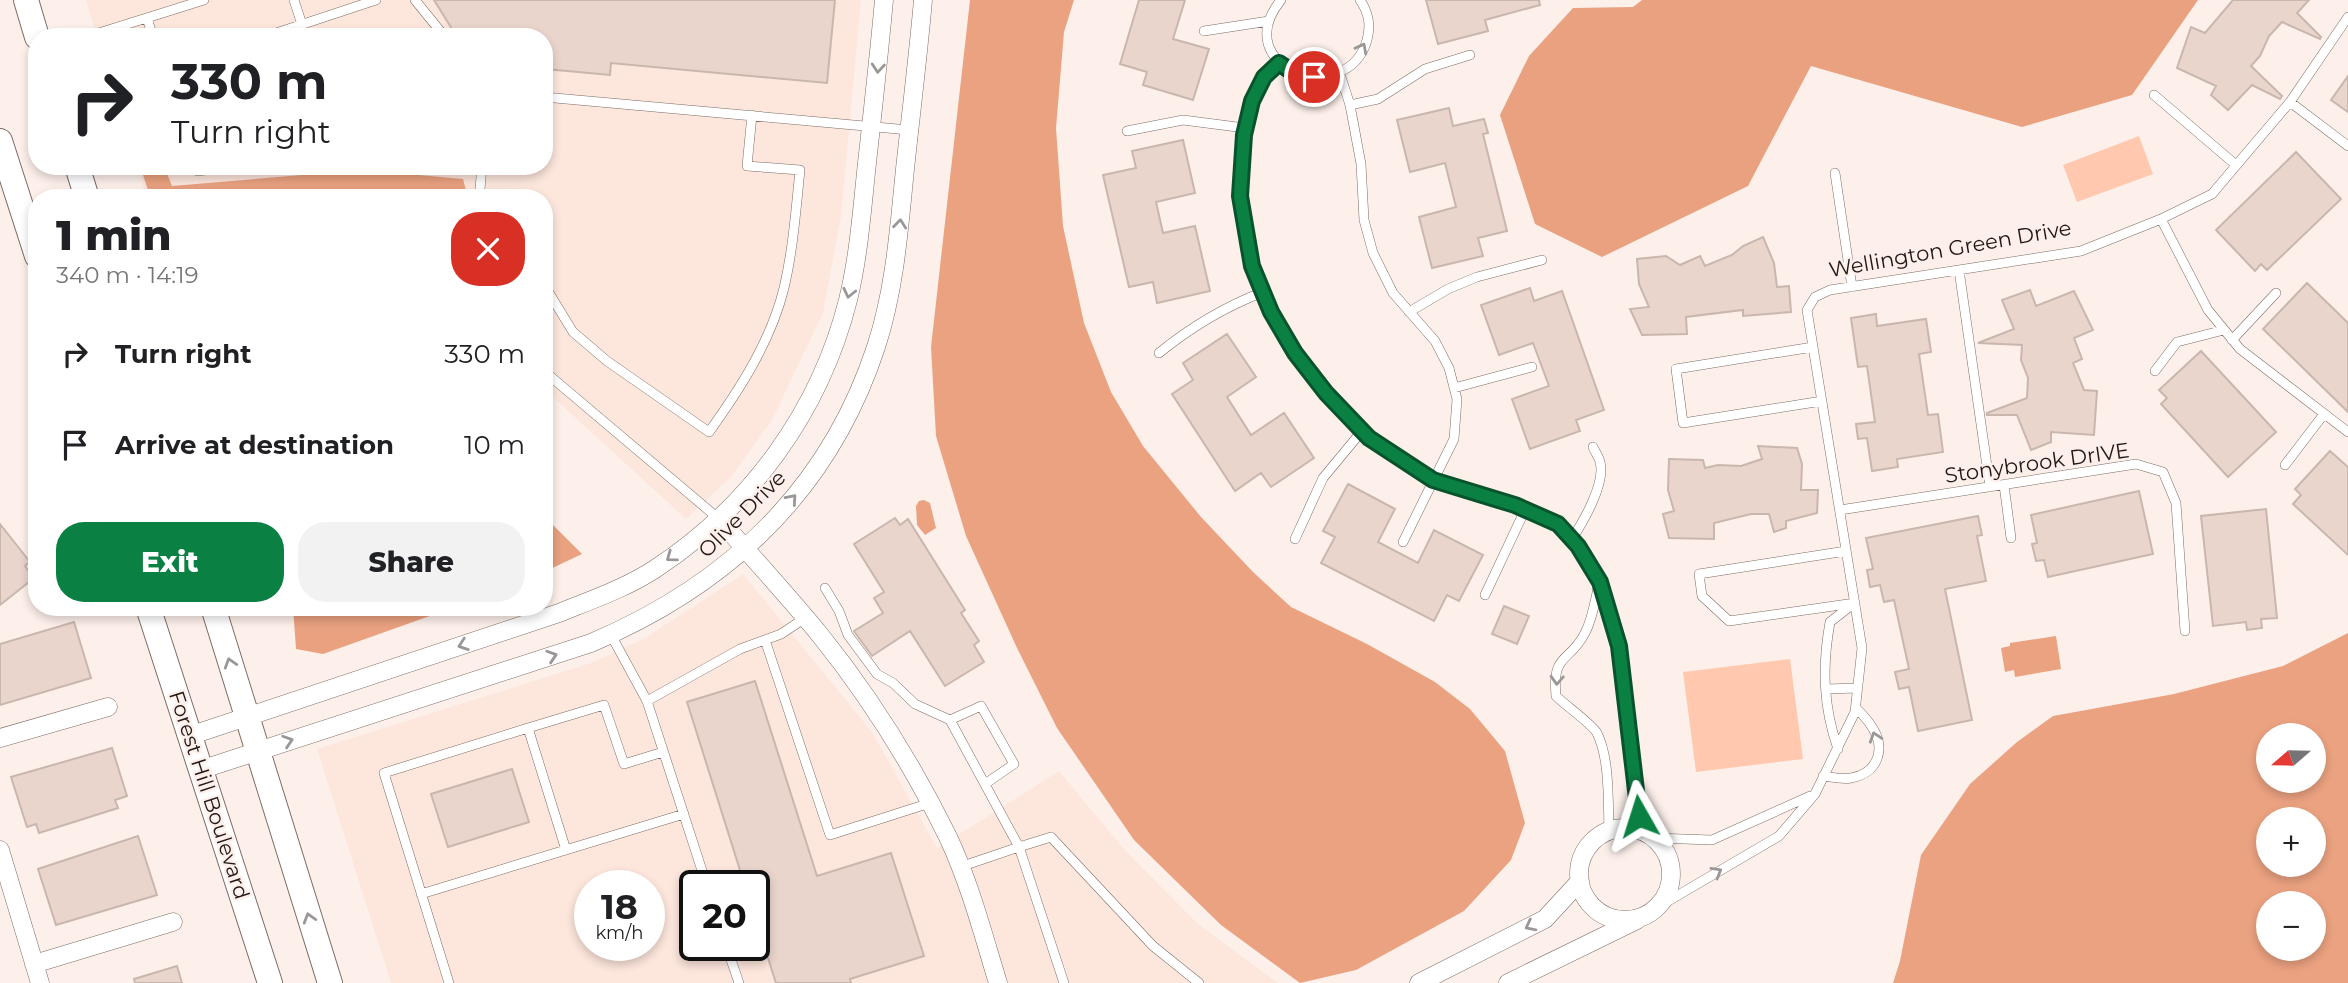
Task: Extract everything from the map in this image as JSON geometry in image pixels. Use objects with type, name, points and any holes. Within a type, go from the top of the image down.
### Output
[{"type":"main road","points":[[26,0],[34,28]]},
{"type":"main road","points":[[0,141],[28,228]]},
{"type":"main road","name":"Forest Hill Boulevard","points":[[151,616],[270,983]]},
{"type":"main road","points":[[216,616],[330,983]]},
{"type":"street","name":"Olive Drive","points":[[553,615],[607,593],[654,569],[719,519],[775,457],[810,403],[824,374],[842,321],[856,257],[884,0]]},
{"type":"street","name":"Olive Drive","points":[[200,770],[611,635],[691,591],[722,570],[745,549],[801,489],[828,452],[848,417],[877,345],[896,263],[923,0]]},
{"type":"street","points":[[719,519],[805,618],[880,717],[930,803],[960,867],[998,983]]},
{"type":"street","name":"Olive Drive","points":[[189,736],[550,616]]},
{"type":"street","points":[[0,738],[108,706]]},
{"type":"street","points":[[1625,828],[1648,834],[1665,850],[1671,866],[1667,893],[1651,911],[1625,920],[1610,917],[1596,909],[1586,897],[1580,881],[1580,865],[1586,850],[1596,838],[1609,831],[1625,828]]},
{"type":"street","points":[[0,850],[40,983]]},
{"type":"street","points":[[1419,983],[1545,919],[1580,881]]},
{"type":"street","name":"Wellington Green Drive","points":[[1508,983],[1651,911]]},
{"type":"street","points":[[34,964],[173,922]]},
{"type":"lane","points":[[115,28],[204,0]]},
{"type":"lane","points":[[294,0],[303,28]]},
{"type":"lane","points":[[290,28],[376,0]]},
{"type":"lane","points":[[415,0],[438,28]]},
{"type":"lane","points":[[1281,0],[1272,11],[1266,29],[1269,48],[1279,63],[1295,74],[1314,77],[1339,71],[1352,64],[1364,48],[1370,30],[1367,11],[1360,0]]},
{"type":"lane","points":[[147,18],[150,28]]},
{"type":"lane","name":"Wellington Green Drive","points":[[1651,911],[1779,836],[1815,794],[1856,708],[1862,649],[1807,310],[1815,297],[1830,290],[2081,251],[2161,219],[2212,194],[2290,102],[2348,18]]},
{"type":"lane","points":[[1204,31],[1269,21]]},
{"type":"lane","points":[[1350,105],[1378,99],[1425,69],[1470,55]]},
{"type":"lane","points":[[1279,63],[1264,77],[1252,101],[1245,128],[1240,196],[1252,266],[1271,312],[1295,353],[1326,393],[1369,438],[1433,480],[1525,510],[1558,524],[1578,546],[1600,582],[1619,646],[1648,834],[1712,840],[1815,794]]},
{"type":"lane","points":[[1339,71],[1350,105],[1361,164],[1364,220],[1373,253],[1393,293],[1435,341],[1449,368],[1457,399],[1454,439],[1402,542]]},
{"type":"lane","points":[[2154,95],[2236,165]]},
{"type":"lane","points":[[553,97],[909,130]]},
{"type":"lane","points":[[2290,102],[2348,146]]},
{"type":"lane","points":[[553,299],[573,332],[607,361],[709,432],[739,390],[764,341],[784,289],[793,232],[800,170],[747,166],[752,114]]},
{"type":"lane","points":[[1127,131],[1183,120],[1245,128]]},
{"type":"lane","points":[[1835,173],[1852,287]]},
{"type":"lane","points":[[2161,219],[2208,310],[2239,349],[2348,432]]},
{"type":"lane","points":[[1409,312],[1447,289],[1477,277],[1542,260]]},
{"type":"lane","points":[[1959,270],[1990,487]]},
{"type":"lane","points":[[1159,354],[1190,328],[1263,292]]},
{"type":"lane","points":[[2232,340],[2276,293]]},
{"type":"lane","points":[[2155,371],[2177,342],[2224,330]]},
{"type":"lane","points":[[1813,346],[1676,369],[1683,423],[1822,401]]},
{"type":"lane","points":[[1454,388],[1532,367]]},
{"type":"lane","points":[[553,379],[719,519]]},
{"type":"lane","points":[[2285,466],[2324,414]]},
{"type":"lane","points":[[1295,539],[1323,478],[1362,431]]},
{"type":"lane","points":[[1572,539],[1589,513],[1597,486],[1601,464],[1593,447]]},
{"type":"lane","name":"Stonybrook DrIVE","points":[[1840,510],[2136,464],[2163,472],[2176,503],[2185,631]]},
{"type":"lane","points":[[2004,485],[2011,538]]},
{"type":"lane","points":[[1485,595],[1525,510]]},
{"type":"lane","points":[[1846,551],[1699,574],[1702,596],[1730,621],[1855,603]]},
{"type":"lane","points":[[1600,582],[1590,624],[1583,637],[1560,661],[1554,676],[1556,696],[1597,731],[1608,790],[1609,831]]},
{"type":"lane","points":[[825,587],[839,611],[848,635],[877,674],[893,683],[915,705],[950,720],[1019,847],[1064,983]]},
{"type":"lane","points":[[1838,749],[1827,719],[1824,652],[1830,622],[1855,603]]},
{"type":"lane","points":[[647,701],[740,649],[781,634],[805,618]]},
{"type":"lane","points":[[611,635],[647,701],[702,870]]},
{"type":"lane","points":[[765,640],[830,835],[930,803]]},
{"type":"lane","points":[[1826,689],[1858,688]]},
{"type":"lane","points":[[449,983],[384,773],[604,705],[624,764],[663,752]]},
{"type":"lane","points":[[950,720],[981,706],[1014,764],[985,784]]},
{"type":"lane","points":[[1824,776],[1848,779],[1865,774],[1875,765],[1879,750],[1877,736],[1856,708]]},
{"type":"lane","points":[[528,728],[566,850]]},
{"type":"lane","points":[[421,894],[684,814]]},
{"type":"lane","points":[[960,867],[1051,837],[1153,946],[1199,983]]},
{"type":"lane","points":[[731,961],[739,983]]},
{"type":"shaded area","points":[[86,0],[861,0],[841,216],[823,313],[772,420],[731,477],[686,519],[553,397],[553,189],[422,189],[364,175],[553,175],[553,28],[94,28]]},
{"type":"shaded area","points":[[970,0],[1074,0],[1064,32],[1056,128],[1063,226],[1084,323],[1111,392],[1143,446],[1201,517],[1253,572],[1291,607],[1367,644],[1435,682],[1470,709],[1505,751],[1525,823],[1511,860],[1464,911],[1356,970],[1300,983],[1221,925],[1134,840],[1057,728],[966,536],[936,436],[931,347]]},
{"type":"shaded area","points":[[1642,0],[2198,0],[2132,95],[2022,127],[1811,66],[1748,186],[1602,257],[1535,224],[1500,115],[1529,56],[1573,8],[1633,7]]},
{"type":"shaded area","points":[[2139,136],[2153,174],[2077,202],[2063,165]]},
{"type":"shaded area","points":[[140,175],[351,175],[227,189],[144,189]]},
{"type":"shaded area","points":[[143,175],[168,175],[172,186],[303,175],[418,175],[463,179],[466,189],[148,189]]},
{"type":"shaded area","points":[[919,501],[930,503],[936,528],[925,535],[917,525],[916,506]]},
{"type":"shaded area","points":[[553,525],[582,554],[553,568]]},
{"type":"shaded area","points":[[743,574],[872,732],[937,848],[1059,771],[1123,848],[1198,924],[1278,983],[391,983],[317,749],[591,663],[645,638]]},
{"type":"shaded area","points":[[294,616],[430,616],[323,654],[296,649]]},
{"type":"shaded area","points":[[2348,633],[2348,983],[1893,983],[1900,961],[1921,855],[1970,784],[2017,742],[2053,716],[2174,694],[2283,666]]},
{"type":"shaded area","points":[[2056,636],[2061,669],[2015,677],[2014,670],[2005,672],[2001,648],[2010,646],[2010,643]]},
{"type":"shaded area","points":[[1790,659],[1803,759],[1696,772],[1683,672]]},
{"type":"building","points":[[434,0],[835,0],[827,83],[611,63],[610,75],[553,70],[553,28],[451,28]]},
{"type":"building","points":[[1139,0],[1185,0],[1173,39],[1209,49],[1193,100],[1143,85],[1147,72],[1120,64]]},
{"type":"building","points":[[1426,0],[1539,0],[1540,5],[1485,20],[1488,31],[1438,44]]},
{"type":"building","points":[[2233,0],[2309,0],[2297,13],[2321,37],[2320,39],[2282,22],[2269,36],[2260,56],[2251,66],[2282,96],[2280,99],[2252,85],[2228,110],[2211,95],[2216,86],[2177,68],[2191,27],[2205,33]]},
{"type":"building","points":[[2348,76],[2348,112],[2331,100]]},
{"type":"building","points":[[1449,108],[1453,126],[1484,119],[1488,133],[1483,134],[1507,231],[1478,238],[1483,256],[1432,268],[1419,217],[1456,207],[1445,163],[1410,172],[1397,120]]},
{"type":"building","points":[[1183,140],[1195,193],[1156,202],[1163,233],[1195,226],[1210,291],[1157,303],[1153,282],[1129,287],[1103,175],[1136,168],[1132,151]]},
{"type":"building","points":[[2296,152],[2341,199],[2267,270],[2261,264],[2255,271],[2216,230]]},
{"type":"building","points":[[1763,237],[1774,263],[1777,287],[1789,286],[1791,312],[1743,316],[1743,310],[1686,317],[1687,334],[1642,335],[1630,309],[1649,307],[1639,284],[1637,259],[1666,256],[1680,265],[1700,256],[1705,266],[1732,255],[1743,246]]},
{"type":"building","points":[[2307,283],[2348,323],[2348,412],[2263,329]]},
{"type":"building","points":[[1530,288],[1534,301],[1562,291],[1604,410],[1576,420],[1580,431],[1530,449],[1512,399],[1549,386],[1533,343],[1499,355],[1481,305]]},
{"type":"building","points":[[2030,290],[2036,306],[2074,291],[2093,330],[2074,338],[2082,359],[2073,363],[2084,390],[2097,391],[2094,435],[2051,432],[2051,442],[2031,450],[2017,415],[1987,415],[2027,398],[2028,378],[2021,360],[2022,345],[1978,343],[2014,329],[2002,300]]},
{"type":"building","points":[[1876,314],[1877,326],[1926,319],[1931,352],[1919,354],[1928,415],[1938,414],[1943,452],[1897,459],[1898,467],[1872,471],[1867,438],[1858,439],[1856,424],[1875,422],[1867,366],[1858,367],[1851,318]]},
{"type":"building","points":[[1227,334],[1256,377],[1227,397],[1251,435],[1284,413],[1314,458],[1271,487],[1261,473],[1235,491],[1172,394],[1193,380],[1183,363]]},
{"type":"building","points":[[2201,351],[2276,432],[2228,477],[2161,404],[2167,398],[2159,390]]},
{"type":"building","points":[[1758,446],[1797,448],[1802,464],[1801,490],[1818,490],[1817,513],[1786,521],[1786,528],[1774,532],[1769,514],[1751,514],[1714,523],[1714,539],[1669,538],[1663,514],[1674,511],[1668,490],[1669,459],[1703,460],[1705,468],[1718,465],[1741,466],[1762,459]]},
{"type":"building","points":[[2330,451],[2348,467],[2348,555],[2293,504],[2301,495],[2295,489]]},
{"type":"building","points":[[1348,484],[1395,509],[1378,542],[1418,563],[1434,530],[1483,555],[1459,601],[1447,595],[1434,621],[1321,563],[1335,537],[1323,531]]},
{"type":"building","points":[[2139,491],[2153,554],[2048,577],[2044,560],[2036,561],[2032,544],[2037,543],[2031,515]]},
{"type":"building","points":[[2266,509],[2277,618],[2261,619],[2262,628],[2247,630],[2246,622],[2213,626],[2201,516]]},
{"type":"building","points":[[1978,516],[1982,535],[1977,536],[1986,581],[1945,589],[1972,720],[1918,731],[1909,687],[1899,689],[1895,672],[1909,669],[1894,600],[1884,602],[1880,585],[1870,587],[1867,570],[1873,569],[1866,538]]},
{"type":"building","points":[[895,518],[900,525],[908,519],[965,610],[961,613],[979,641],[974,645],[984,662],[945,686],[910,631],[872,656],[854,631],[883,613],[874,598],[884,592],[854,544]]},
{"type":"building","points":[[0,524],[28,559],[25,566],[28,570],[28,583],[0,605]]},
{"type":"building","points":[[1504,606],[1529,616],[1517,644],[1492,634]]},
{"type":"building","points":[[74,622],[91,678],[0,705],[0,644]]},
{"type":"building","points":[[755,681],[817,876],[891,853],[924,956],[850,979],[851,983],[776,983],[769,961],[770,870],[740,870],[687,702]]},
{"type":"building","points":[[112,748],[127,796],[115,800],[118,808],[39,833],[36,824],[27,827],[11,777]]},
{"type":"building","points":[[512,769],[529,822],[448,847],[431,794]]},
{"type":"building","points":[[138,836],[157,895],[56,925],[38,869]]},
{"type":"building","points":[[177,966],[182,983],[135,983],[134,979]]},
{"type":"route","points":[[1314,77],[1295,74],[1279,63],[1264,77],[1252,101],[1244,135],[1240,196],[1252,266],[1271,312],[1295,353],[1326,393],[1369,438],[1433,480],[1515,505],[1558,524],[1578,546],[1600,582],[1619,646],[1639,816]]}]
